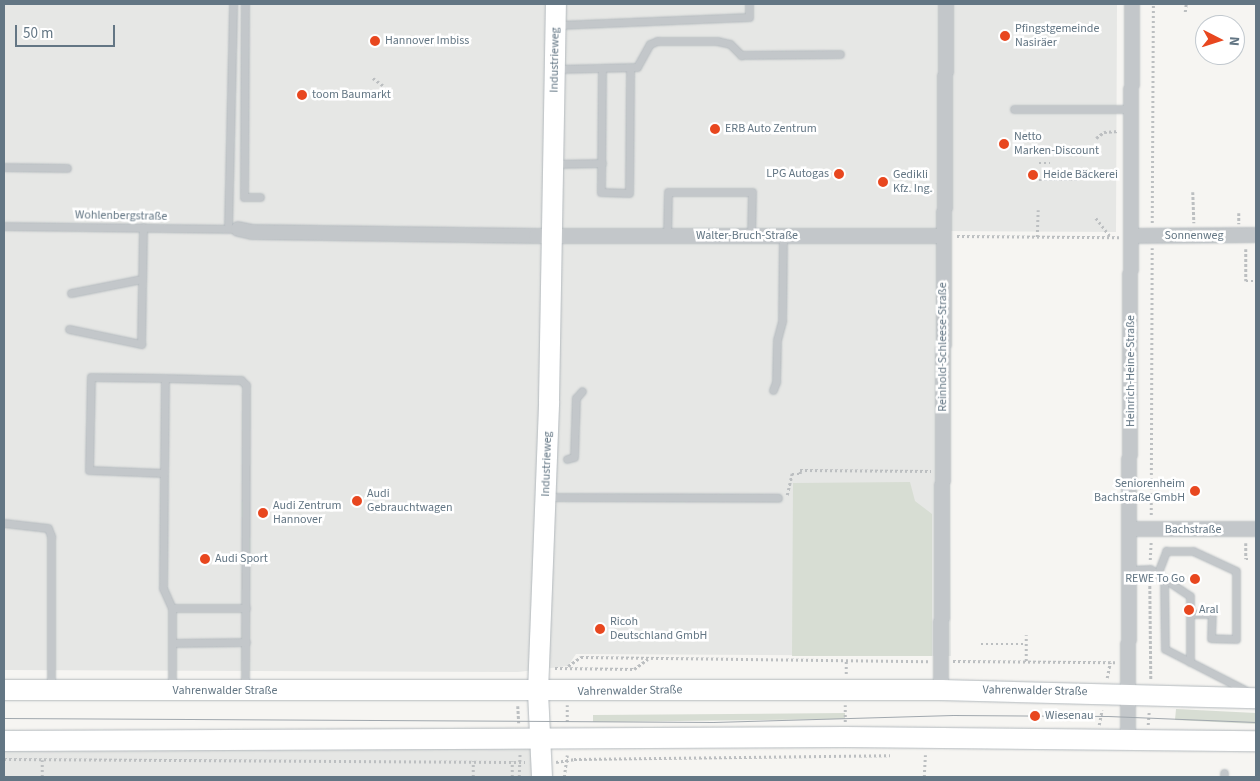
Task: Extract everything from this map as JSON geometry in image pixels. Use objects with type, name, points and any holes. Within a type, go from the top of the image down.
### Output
[{"type":"main road","name":"Industrieweg","points":[[542,777],[532,740],[538,692],[546,497],[556,4]]},
{"type":"main road","name":"Vahrenwalder Straße","points":[[4,690],[518,692],[941,690],[1256,696]]},
{"type":"main road","points":[[4,741],[532,740],[567,738],[845,747],[1138,739],[1256,741]]},
{"type":"street","name":"Reinhold-Schleese-Straße","points":[[941,690],[946,4]]},
{"type":"street","name":"Heinrich-Heine-Straße","points":[[1132,4],[1129,694],[1138,739]]},
{"type":"street","points":[[233,229],[252,232],[552,236]]},
{"type":"street","name":"Sonnenweg","points":[[1132,236],[1256,235]]},
{"type":"street","name":"Walter-Bruch-Straße","points":[[552,236],[943,236]]},
{"type":"street","name":"Bachstraße","points":[[1130,529],[1251,534]]},
{"type":"lane","points":[[233,4],[233,229]]},
{"type":"lane","points":[[245,4],[244,197],[260,197]]},
{"type":"lane","points":[[555,25],[749,17],[749,4]]},
{"type":"lane","points":[[555,69],[630,68],[642,64],[650,44],[657,41],[717,41],[730,44],[742,55],[840,54]]},
{"type":"lane","points":[[602,68],[601,192],[629,192],[630,68]]},
{"type":"lane","points":[[1014,109],[1132,110]]},
{"type":"lane","points":[[553,164],[602,163]]},
{"type":"lane","points":[[4,167],[67,168]]},
{"type":"lane","points":[[667,236],[668,192],[752,192],[751,236]]},
{"type":"lane","name":"Wohlenbergstraße","points":[[4,226],[233,229]]},
{"type":"lane","points":[[69,329],[141,344],[143,227]]},
{"type":"lane","points":[[773,390],[777,340],[782,322],[784,236]]},
{"type":"lane","points":[[71,293],[142,279]]},
{"type":"lane","points":[[164,473],[89,470],[91,378],[241,380],[246,384],[246,691]]},
{"type":"lane","points":[[165,378],[163,588],[172,608],[172,691]]},
{"type":"lane","points":[[567,459],[574,457],[576,398],[582,392]]},
{"type":"lane","points":[[546,497],[778,498]]},
{"type":"lane","points":[[4,524],[48,528],[51,536],[52,690]]},
{"type":"lane","points":[[1157,574],[1166,551],[1194,550],[1236,571],[1236,639],[1211,638],[1212,614],[1190,614]]},
{"type":"lane","points":[[1130,570],[1150,569],[1190,596],[1190,662]]},
{"type":"lane","points":[[1164,579],[1165,649],[1256,696]]},
{"type":"lane","points":[[172,608],[246,608]]},
{"type":"lane","points":[[172,643],[246,642]]},
{"type":"path","points":[[1138,739],[1150,694],[1151,673],[1153,4]]},
{"type":"path","points":[[1186,4],[1186,12]]},
{"type":"path","points":[[373,78],[384,86]]},
{"type":"path","points":[[1096,138],[1104,132],[1123,131]]},
{"type":"path","points":[[1039,163],[1050,163]]},
{"type":"path","points":[[1038,180],[1078,180]]},
{"type":"path","points":[[1193,192],[1194,223]]},
{"type":"path","points":[[1037,237],[1038,210]]},
{"type":"path","points":[[1239,213],[1239,224]]},
{"type":"path","points":[[1096,218],[1111,237]]},
{"type":"path","points":[[943,236],[1120,237],[1120,244]]},
{"type":"path","points":[[1246,249],[1246,281],[1256,281]]},
{"type":"path","points":[[1132,260],[1152,261]]},
{"type":"path","points":[[778,498],[790,493],[792,474],[800,474],[800,470],[942,478]]},
{"type":"path","points":[[1249,559],[1246,559],[1251,534]]},
{"type":"path","points":[[1026,635],[1026,661]]},
{"type":"path","points":[[981,644],[1026,644]]},
{"type":"path","points":[[568,666],[581,657],[642,656],[649,659],[1101,662]]},
{"type":"path","points":[[568,666],[584,669],[634,669],[649,659]]},
{"type":"path","points":[[845,747],[846,661]]},
{"type":"path","points":[[564,777],[567,762],[568,666]]},
{"type":"path","points":[[518,692],[532,740],[519,777]]},
{"type":"path","points":[[1100,722],[1103,705]]},
{"type":"path","points":[[567,762],[574,759],[845,747],[895,755]]},
{"type":"path","points":[[915,755],[934,755]]},
{"type":"path","points":[[924,777],[925,755]]},
{"type":"path","points":[[4,759],[512,761],[512,777]]},
{"type":"path","points":[[42,760],[42,777]]},
{"type":"path","points":[[472,777],[473,760]]},
{"type":"shaded area","points":[[4,4],[1117,4],[1116,232],[949,231],[951,656],[576,654],[568,666],[518,672],[4,670]]},
{"type":"shaded area","points":[[910,482],[915,501],[932,514],[932,656],[792,656],[793,483]]},
{"type":"shaded area","points":[[1176,709],[1256,713],[1256,724],[1175,720]]},
{"type":"shaded area","points":[[845,713],[845,719],[593,722],[593,715]]},
{"type":"shaded area","points":[[542,740],[542,777],[4,777],[4,741]]},
{"type":"tram line","points":[[4,718],[713,722],[953,715],[1108,716],[1256,722]]},
{"type":"place","name":"Pfingstgemeinde Nasiräer","points":[[1005,36]]},
{"type":"place","name":"Hannover Imbiss","points":[[375,41]]},
{"type":"place","name":"toom Baumarkt","points":[[302,95]]},
{"type":"place","name":"ERB Auto Zentrum","points":[[715,129]]},
{"type":"place","name":"Netto Marken-Discount","points":[[1004,144]]},
{"type":"place","name":"LPG Autogas","points":[[839,174]]},
{"type":"place","name":"Heide Bäckerei","points":[[1033,175]]},
{"type":"place","name":"Gedikli Kfz. Ing.","points":[[883,182]]},
{"type":"place","name":"Seniorenheim Bachstraße GmbH","points":[[1195,491]]},
{"type":"place","name":"Audi Gebrauchtwagen","points":[[357,501]]},
{"type":"place","name":"Audi Zentrum Hannover","points":[[263,513]]},
{"type":"place","name":"Audi Sport","points":[[205,559]]},
{"type":"place","name":"REWE To Go","points":[[1195,579]]},
{"type":"place","name":"Aral","points":[[1189,610]]},
{"type":"place","name":"Ricoh Deutschland GmbH","points":[[600,629]]},
{"type":"place","name":"Wiesenau","points":[[1035,716]]}]
